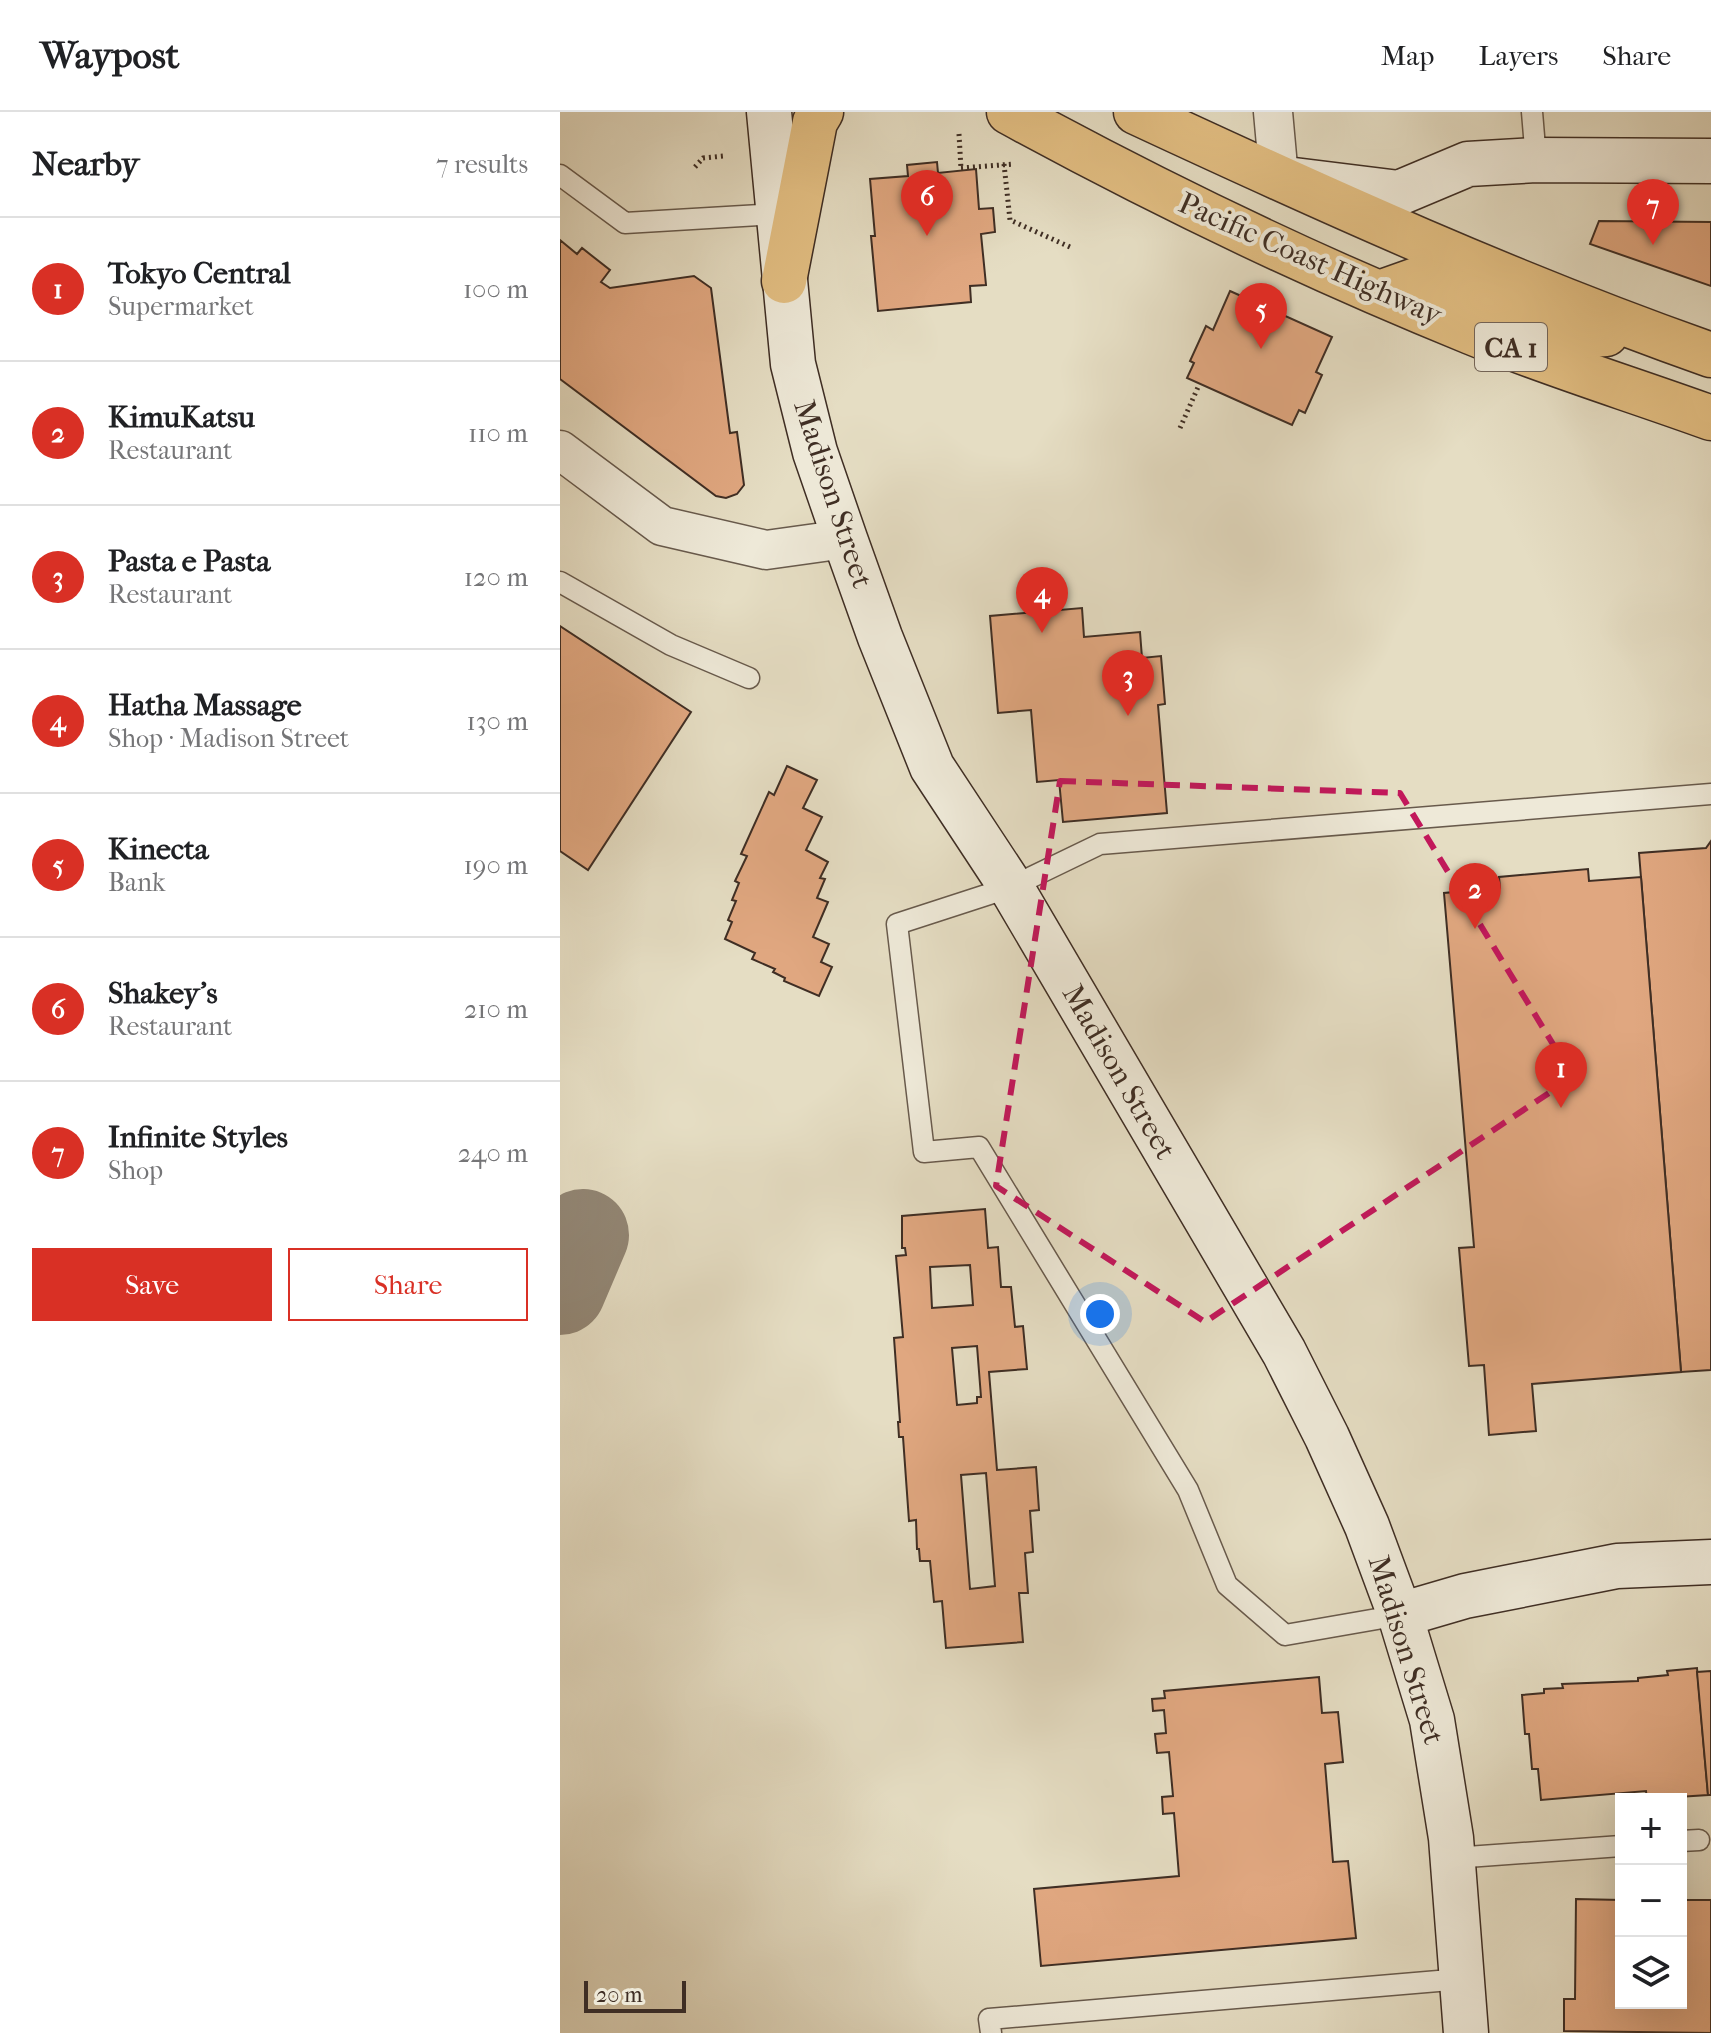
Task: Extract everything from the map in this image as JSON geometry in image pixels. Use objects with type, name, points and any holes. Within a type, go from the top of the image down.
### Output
[{"type":"highway","points":[[784,281],[815,122],[821,112]]},
{"type":"highway","name":"Pacific Coast Highway","points":[[1009,112],[1093,158],[1270,245],[1471,332],[1711,418]]},
{"type":"highway","name":"Pacific Coast Highway","points":[[1136,112],[1410,236],[1635,328],[1711,355]]},
{"type":"highway","points":[[1093,158],[1099,134],[1117,134],[1209,178],[1410,236]]},
{"type":"highway","points":[[1382,293],[1419,279],[1576,336],[1635,328]]},
{"type":"main road","name":"Madison Street","points":[[769,112],[793,364],[815,452],[845,539],[932,767],[1011,887],[1284,1352],[1356,1501],[1400,1615],[1432,1720],[1453,1858],[1466,2033]]},
{"type":"main road","points":[[1279,178],[1399,193],[1468,164],[1536,160],[1711,161]]},
{"type":"main road","points":[[1400,1615],[1465,1596],[1617,1566],[1711,1562]]},
{"type":"street","points":[[1273,112],[1279,178]]},
{"type":"street","points":[[560,450],[662,526],[766,550],[845,539]]},
{"type":"lane","points":[[1532,112],[1536,160]]},
{"type":"lane","points":[[560,175],[625,223],[778,214]]},
{"type":"lane","points":[[560,582],[671,645],[749,678]]},
{"type":"lane","points":[[1400,1615],[1285,1635],[1227,1585],[1188,1490],[979,1147],[924,1152],[897,924],[1011,887],[1100,844],[1711,794]]},
{"type":"lane","points":[[1453,1858],[1615,1846]]},
{"type":"lane","points":[[991,2033],[989,2019],[1462,1979]]},
{"type":"path","points":[[959,134],[961,169],[1014,164]]},
{"type":"path","points":[[695,167],[703,158],[724,156]]},
{"type":"path","points":[[1004,164],[1010,220],[1070,247]]},
{"type":"path","points":[[1180,428],[1199,385]]},
{"type":"highlighted area","points":[[1060,781],[1400,793],[1573,1077],[1205,1322],[996,1186]]},
{"type":"building","points":[[937,162],[938,173],[976,169],[979,209],[993,208],[995,232],[981,234],[986,285],[970,286],[971,302],[878,311],[871,236],[875,236],[870,179],[908,176],[907,165]]},
{"type":"building","points":[[1599,221],[1711,222],[1711,286],[1590,244]]},
{"type":"building","points":[[560,240],[577,254],[582,248],[610,270],[601,282],[610,288],[694,276],[711,288],[730,433],[737,432],[744,485],[737,494],[726,498],[716,496],[560,379]]},
{"type":"building","points":[[1230,291],[1332,337],[1316,372],[1322,375],[1305,413],[1299,410],[1292,425],[1187,378],[1194,363],[1190,361],[1206,326],[1213,330]]},
{"type":"building","points":[[1082,608],[1084,637],[1140,632],[1142,658],[1161,656],[1165,704],[1158,705],[1167,813],[1063,822],[1059,780],[1037,782],[1031,710],[998,713],[990,616]]},
{"type":"building","points":[[560,626],[691,712],[588,870],[560,851]]},
{"type":"building","points":[[787,766],[817,780],[803,808],[822,817],[806,850],[828,862],[820,878],[825,879],[817,898],[828,902],[813,937],[829,944],[821,962],[832,967],[819,996],[784,981],[785,978],[773,972],[775,969],[752,959],[755,953],[725,939],[732,922],[728,920],[736,901],[732,900],[739,883],[735,881],[747,856],[741,854],[769,792],[774,795]]},
{"type":"building","points":[[1711,841],[1711,1370],[1681,1372],[1639,853],[1706,848]]},
{"type":"building","points":[[1588,869],[1589,881],[1641,877],[1681,1372],[1532,1384],[1536,1431],[1489,1435],[1484,1365],[1469,1366],[1459,1248],[1474,1247],[1444,893],[1500,888],[1499,877]]},
{"type":"building","points":[[985,1209],[988,1248],[998,1247],[1001,1287],[1011,1287],[1015,1327],[1023,1326],[1027,1369],[989,1372],[997,1470],[1036,1467],[1039,1510],[1030,1511],[1033,1552],[1025,1553],[1028,1593],[1019,1593],[1023,1642],[946,1648],[942,1601],[934,1602],[930,1561],[920,1561],[916,1520],[909,1521],[903,1437],[899,1437],[898,1422],[894,1338],[903,1337],[896,1256],[906,1255],[905,1248],[902,1248],[902,1216]],"holes":[[[970,1265],[973,1305],[932,1308],[930,1267]],[[977,1346],[981,1397],[977,1397],[977,1403],[957,1405],[952,1348]],[[986,1473],[995,1586],[970,1589],[961,1475]]]},
{"type":"building","points":[[1697,1668],[1708,1795],[1687,1796],[1687,1793],[1646,1791],[1541,1800],[1538,1769],[1532,1769],[1529,1734],[1525,1734],[1522,1695],[1563,1688],[1562,1684],[1638,1681],[1638,1678],[1668,1675],[1667,1671]]},
{"type":"building","points":[[1711,1671],[1711,1795],[1708,1795],[1697,1672]]},
{"type":"building","points":[[1319,1677],[1322,1713],[1338,1712],[1343,1762],[1325,1764],[1333,1862],[1348,1861],[1356,1938],[1041,1966],[1034,1889],[1179,1876],[1174,1813],[1163,1814],[1162,1797],[1173,1796],[1169,1752],[1157,1753],[1155,1734],[1166,1733],[1164,1710],[1153,1711],[1152,1699],[1165,1698],[1164,1691]]},
{"type":"building","points":[[1576,1899],[1615,1900],[1615,2009],[1687,2009],[1687,1900],[1711,1900],[1711,2033],[1564,2031],[1564,1999],[1575,1999]]},
{"type":"taxiway","points":[[560,1289],[583,1235]]},
{"type":"place","name":"Shakey's","points":[[927,236]]},
{"type":"place","name":"Infinite Styles","points":[[1653,245]]},
{"type":"place","name":"Kinecta","points":[[1261,349]]},
{"type":"place","name":"Hatha Massage","points":[[1042,633]]},
{"type":"place","name":"Pasta e Pasta","points":[[1128,716]]},
{"type":"place","name":"KimuKatsu","points":[[1475,929]]},
{"type":"place","name":"Tokyo Central","points":[[1561,1108]]}]
